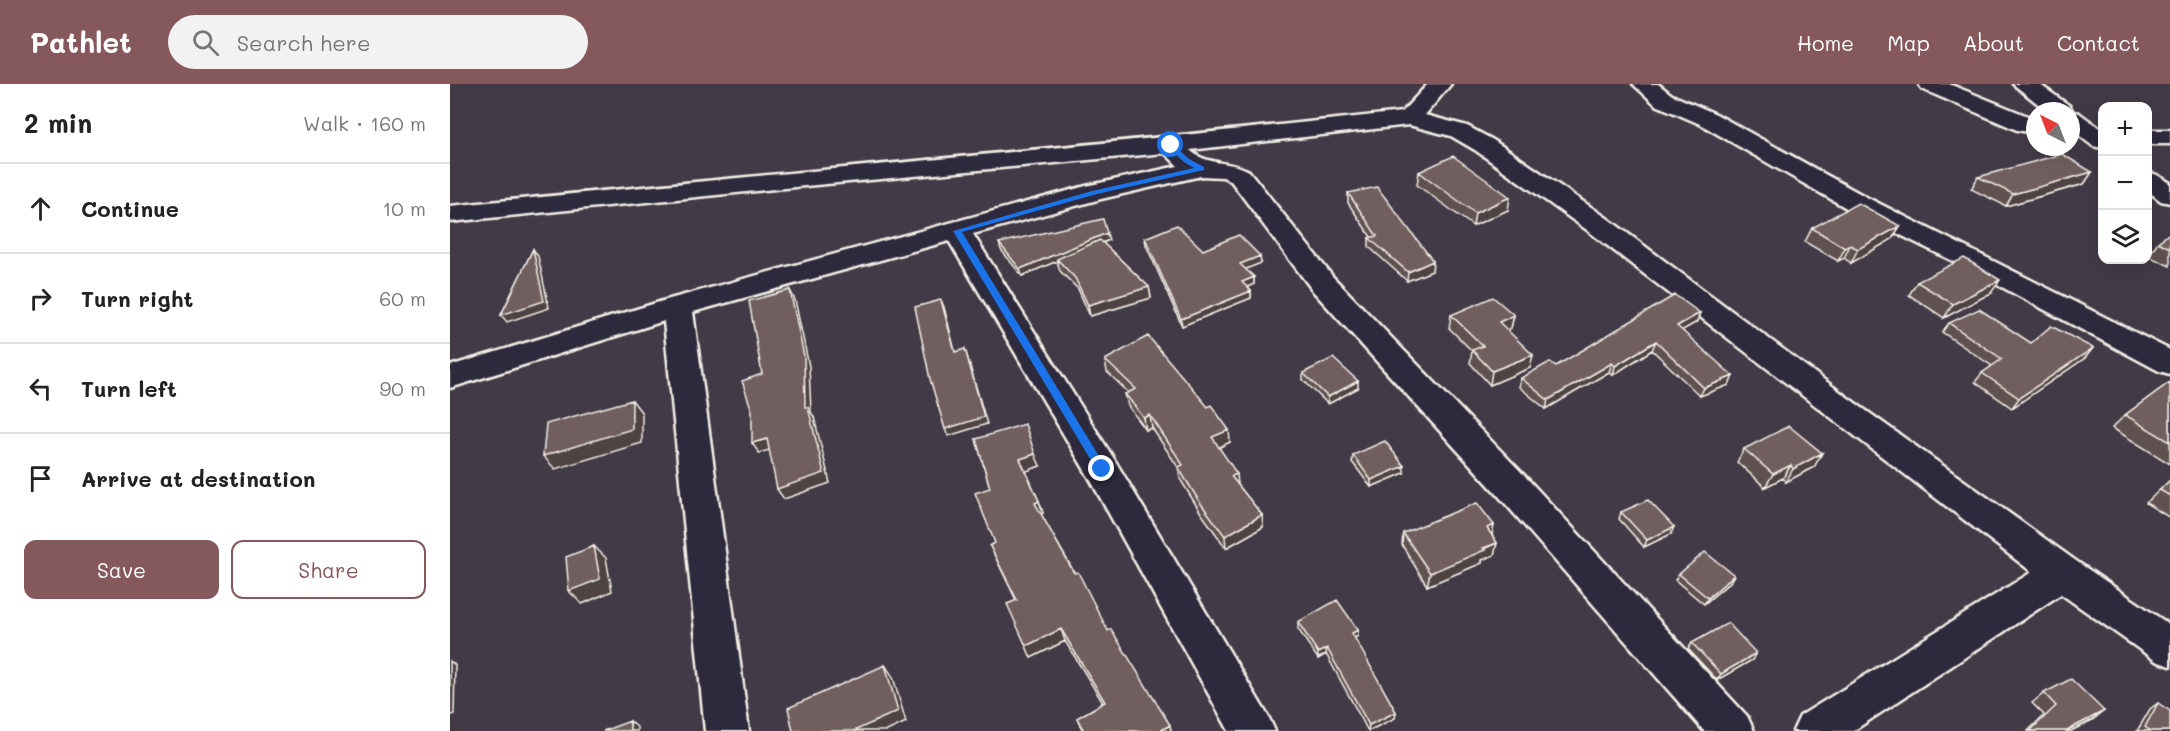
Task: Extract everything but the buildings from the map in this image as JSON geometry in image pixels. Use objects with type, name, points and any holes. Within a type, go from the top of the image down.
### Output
[{"type":"street","points":[[1409,118],[1440,84]]},
{"type":"street","points":[[1644,84],[1664,100],[1708,119],[1859,204],[1967,257],[2170,363]]},
{"type":"street","points":[[1930,84],[2026,124]]},
{"type":"street","points":[[2025,84],[2050,102]]},
{"type":"street","points":[[450,214],[805,178],[1171,145],[1409,118],[1459,131],[1484,145],[1587,217],[1834,405],[2062,573],[2170,648]]},
{"type":"street","points":[[2080,123],[2098,136]]},
{"type":"street","points":[[2080,133],[2098,137]]},
{"type":"street","points":[[2152,137],[2170,137]]},
{"type":"street","points":[[1171,145],[1187,161],[1201,168]]},
{"type":"street","points":[[2080,150],[2098,159]]},
{"type":"street","points":[[450,377],[677,307],[1095,192],[1201,168],[1229,170],[1240,176],[1323,284],[1510,484],[1732,731]]},
{"type":"street","points":[[957,231],[1102,469],[1252,731]]},
{"type":"street","points":[[677,307],[727,731]]},
{"type":"street","points":[[1815,731],[2062,573]]},
{"type":"route","points":[[1102,469],[957,231],[1095,192],[1201,168],[1187,161],[1171,145]]}]
